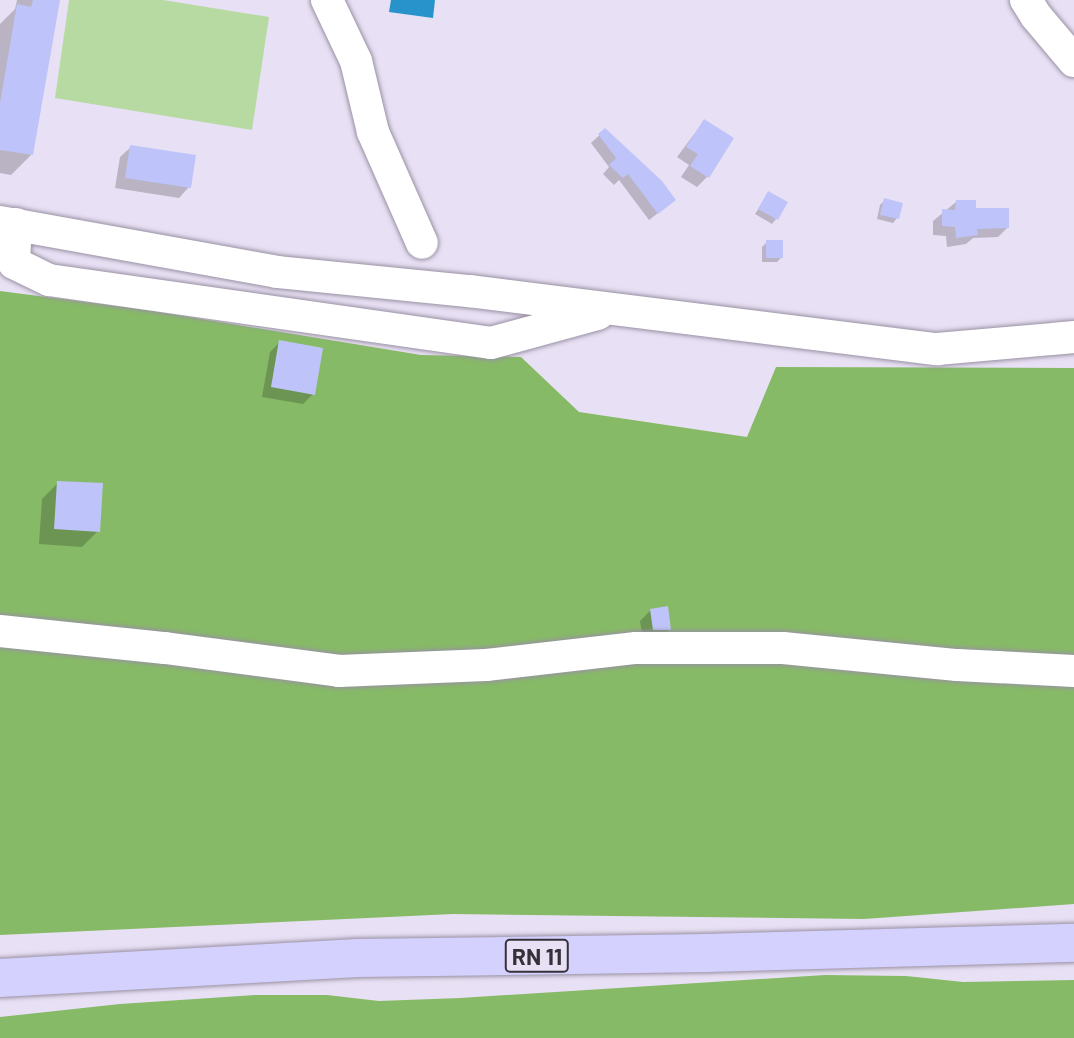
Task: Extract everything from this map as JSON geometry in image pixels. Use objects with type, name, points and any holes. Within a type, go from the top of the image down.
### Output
[{"type":"main road","name":"RN 11","points":[[0,978],[358,958],[707,953],[1074,943]]},
{"type":"street","points":[[327,0],[356,61],[373,132],[422,243]]},
{"type":"street","points":[[1026,0],[1074,61]]},
{"type":"street","points":[[614,310],[491,344],[49,279],[14,262],[8,223],[277,272],[614,310],[937,349],[1074,337]]},
{"type":"street","points":[[0,631],[165,648],[339,671],[486,665],[636,648],[783,648],[957,665],[1074,671]]},
{"type":"green space","points":[[69,0],[163,0],[269,17],[252,130],[55,98]]},
{"type":"green space","points":[[0,291],[147,310],[421,355],[521,357],[579,412],[747,437],[776,367],[1074,368],[1074,904],[864,919],[453,914],[0,935]]},
{"type":"green space","points":[[825,975],[906,976],[963,982],[1074,980],[1074,1038],[0,1038],[0,1017],[120,1004],[255,995],[327,995],[379,1001],[460,998]]},
{"type":"water","points":[[391,0],[435,0],[433,18],[389,12]]},
{"type":"building","points":[[33,0],[60,0],[33,155],[0,150],[0,103],[17,4],[31,7]]},
{"type":"building","points":[[704,119],[734,138],[709,178],[690,166],[698,154],[686,147]]},
{"type":"building","points":[[605,128],[662,181],[676,200],[658,214],[628,174],[623,178],[609,165],[616,158],[598,134]]},
{"type":"building","points":[[130,145],[196,155],[191,188],[125,178]]},
{"type":"building","points":[[768,191],[788,202],[778,220],[758,209]]},
{"type":"building","points":[[884,198],[903,203],[899,219],[880,215]]},
{"type":"building","points":[[956,200],[976,200],[976,208],[1009,208],[1009,228],[977,229],[978,235],[956,238],[955,227],[942,226],[942,209],[955,210]]},
{"type":"building","points":[[766,240],[783,240],[783,258],[766,258]]},
{"type":"building","points":[[279,340],[323,348],[315,395],[271,387]]},
{"type":"building","points":[[57,481],[103,483],[100,532],[54,529]]},
{"type":"building","points":[[668,606],[671,630],[653,630],[650,609]]}]
